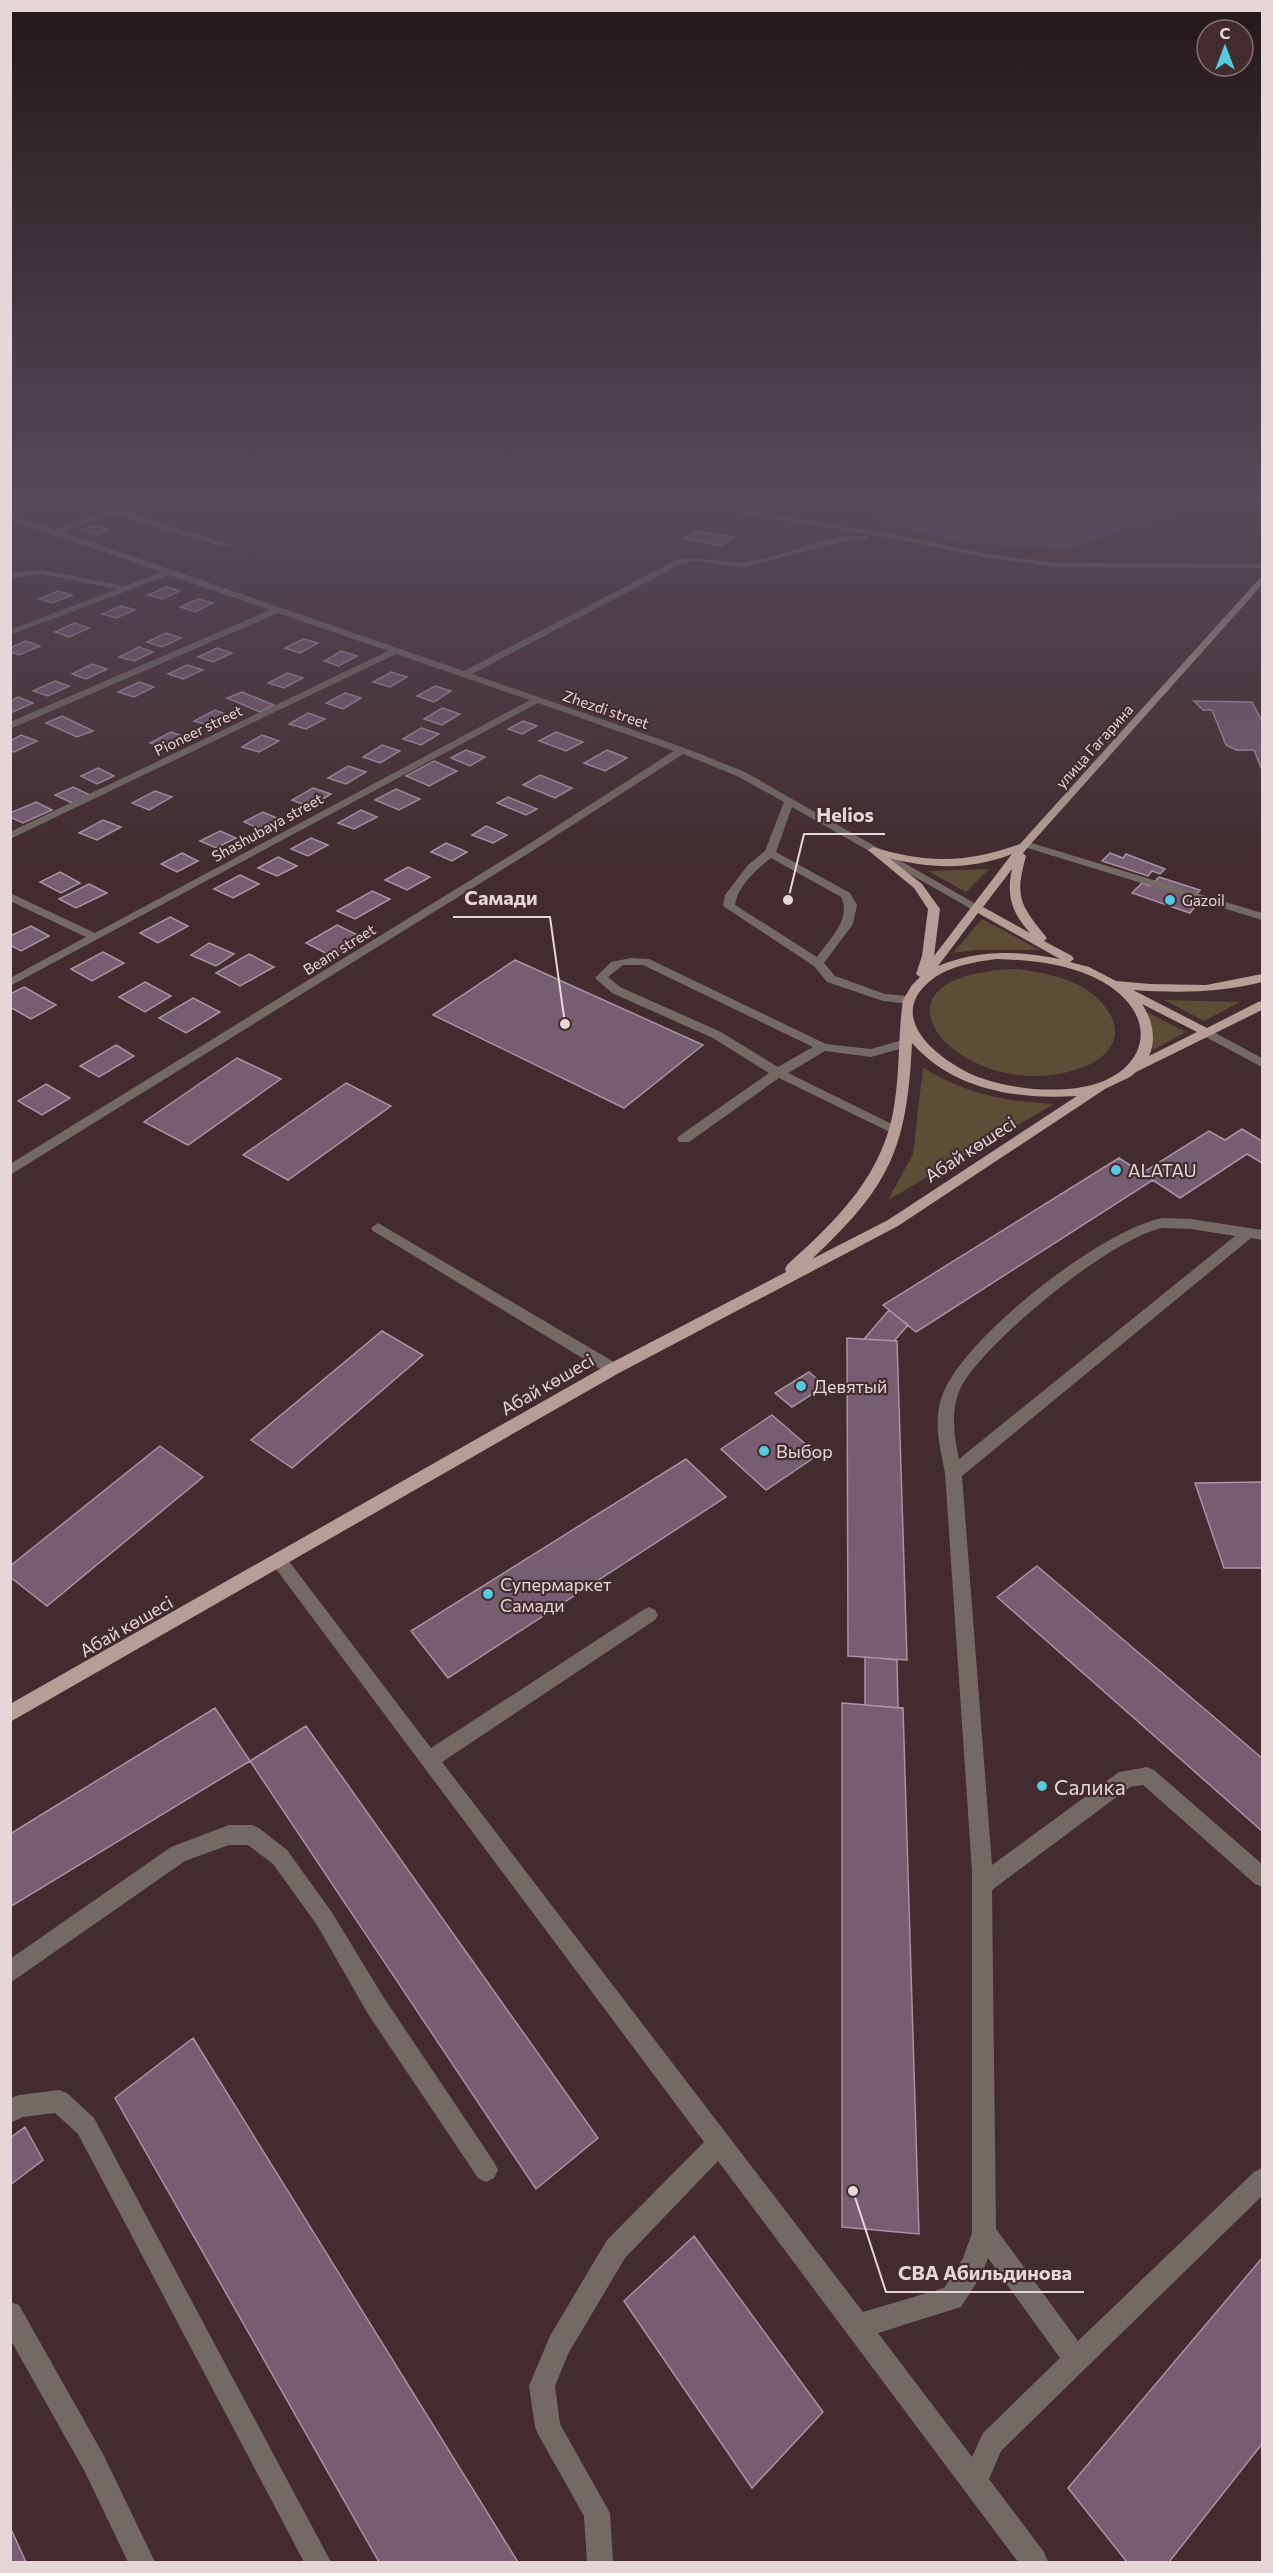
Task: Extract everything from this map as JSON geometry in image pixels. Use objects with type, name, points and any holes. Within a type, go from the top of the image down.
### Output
[{"type":"main road","name":"улица Гагарина","points":[[920,983],[1025,844],[1226,622]]},
{"type":"main road","points":[[873,850],[910,860],[946,865],[992,859],[1025,844]]},
{"type":"main road","points":[[1025,844],[1015,875],[1014,900],[1019,914],[1053,951]]},
{"type":"main road","points":[[776,1282],[831,1234],[866,1194],[891,1149],[902,1101],[909,1000],[920,983],[928,956],[934,909],[918,886],[873,850]]},
{"type":"main road","points":[[977,908],[1112,984],[1206,1032]]},
{"type":"main road","points":[[920,983],[939,969],[965,959],[997,955],[1041,958],[1094,974]]},
{"type":"main road","points":[[1112,984],[1167,989],[1216,989],[1263,978]]},
{"type":"main road","points":[[1112,984],[1132,1000],[1144,1019],[1148,1038],[1143,1056],[1128,1072]]},
{"type":"main road","points":[[907,1016],[915,1037],[933,1057],[960,1074],[985,1083],[1030,1093],[1068,1093],[1101,1086],[1263,1005]]},
{"type":"main road","name":"Абай көшесі","points":[[10,1714],[613,1369],[893,1223],[1101,1086]]},
{"type":"street","points":[[10,633],[39,622]]},
{"type":"street","points":[[10,726],[249,622]]},
{"type":"street","name":"Zhezdi street","points":[[317,622],[682,750],[741,774],[977,908]]},
{"type":"street","points":[[466,674],[564,622]]},
{"type":"street","name":"Pioneer street","points":[[10,836],[397,650]]},
{"type":"street","name":"Shashubaya street","points":[[10,983],[539,699]]},
{"type":"street","name":"Beam street","points":[[10,1171],[515,858],[682,750]]},
{"type":"street","points":[[789,802],[770,854],[752,867],[732,895],[729,906],[818,963],[831,979],[883,997],[909,1000]]},
{"type":"street","points":[[1025,844],[1263,917]]},
{"type":"street","points":[[770,854],[846,895],[851,905],[847,924],[818,963]]},
{"type":"street","points":[[10,896],[95,937]]},
{"type":"street","points":[[895,1129],[778,1073],[717,1035],[616,990],[601,978],[610,965],[627,960],[645,962],[824,1047],[871,1053],[906,1043]]},
{"type":"street","points":[[1206,1032],[1263,1063]]},
{"type":"street","points":[[684,1139],[778,1073],[824,1047]]},
{"type":"street","points":[[859,2326],[952,2298],[973,2265],[984,2233],[982,1885],[953,1473],[944,1424],[955,1384],[995,1334],[1074,1271],[1155,1224],[1179,1224],[1255,1234]]},
{"type":"street","points":[[378,1228],[613,1369]]},
{"type":"street","points":[[953,1473],[1255,1234]]},
{"type":"street","points":[[279,1561],[718,2145],[859,2326],[1034,2562]]},
{"type":"street","points":[[429,1760],[650,1615]]},
{"type":"street","points":[[982,1885],[1125,1778],[1140,1775],[1147,1776],[1263,1877]]},
{"type":"street","points":[[10,1972],[178,1854],[229,1835],[252,1835],[280,1857],[324,1918],[376,2006],[486,2170]]},
{"type":"street","points":[[10,2112],[20,2106],[59,2101],[86,2126],[318,2562]]},
{"type":"street","points":[[600,2562],[597,2513],[548,2427],[542,2386],[559,2344],[616,2249],[718,2145]]},
{"type":"street","points":[[974,2482],[992,2442],[1263,2180]]},
{"type":"street","points":[[984,2233],[1077,2360]]},
{"type":"street","points":[[10,2314],[94,2463],[142,2562]]},
{"type":"shaded area","points":[[989,869],[966,892],[928,871]]},
{"type":"shaded area","points":[[982,919],[1040,950],[975,950],[953,953]]},
{"type":"shaded area","points":[[1015,969],[1057,977],[1095,996],[1112,1018],[1115,1027],[1114,1041],[1104,1055],[1068,1072],[1027,1076],[990,1069],[959,1053],[938,1033],[930,1012],[938,992],[965,976]]},
{"type":"shaded area","points":[[1164,1000],[1240,1002],[1204,1021]]},
{"type":"shaded area","points":[[1145,1011],[1186,1032],[1153,1050]]},
{"type":"shaded area","points":[[923,1068],[955,1084],[986,1095],[1054,1104],[888,1200],[913,1154]]},
{"type":"building","points":[[75,623],[89,628],[69,637],[55,632]]},
{"type":"building","points":[[166,633],[181,638],[162,647],[147,642]]},
{"type":"building","points":[[303,639],[318,643],[300,653],[285,648]]},
{"type":"building","points":[[26,641],[40,646],[19,655],[10,652],[10,648]]},
{"type":"building","points":[[139,647],[153,652],[134,661],[119,657]]},
{"type":"building","points":[[217,648],[232,653],[213,662],[198,657]]},
{"type":"building","points":[[341,651],[357,656],[339,666],[324,661]]},
{"type":"building","points":[[92,664],[107,669],[86,679],[72,674]]},
{"type":"building","points":[[187,665],[203,670],[183,679],[168,674]]},
{"type":"building","points":[[391,672],[407,677],[390,687],[373,682]]},
{"type":"building","points":[[287,673],[303,678],[284,688],[268,683]]},
{"type":"building","points":[[55,681],[69,686],[48,696],[33,691]]},
{"type":"building","points":[[139,682],[154,687],[134,697],[118,692]]},
{"type":"building","points":[[435,686],[451,691],[434,702],[417,696]]},
{"type":"building","points":[[242,692],[274,705],[260,712],[227,698]]},
{"type":"building","points":[[345,693],[361,698],[343,709],[326,703]]},
{"type":"building","points":[[18,697],[33,703],[10,713],[10,701]]},
{"type":"building","points":[[1194,701],[1252,702],[1262,721],[1262,770],[1254,750],[1236,750],[1226,745],[1212,710],[1203,710]]},
{"type":"building","points":[[442,708],[460,714],[442,725],[424,719]]},
{"type":"building","points":[[215,710],[231,716],[211,726],[194,721]]},
{"type":"building","points":[[308,713],[325,719],[306,729],[289,724]]},
{"type":"building","points":[[62,716],[93,731],[77,737],[46,723]]},
{"type":"building","points":[[523,721],[537,726],[522,734],[508,729]]},
{"type":"building","points":[[421,728],[439,734],[421,745],[403,739]]},
{"type":"building","points":[[171,732],[188,738],[166,749],[150,743]]},
{"type":"building","points":[[556,732],[583,742],[566,751],[539,741]]},
{"type":"building","points":[[21,735],[37,741],[14,752],[10,751],[10,741]]},
{"type":"building","points":[[262,735],[279,741],[259,752],[242,747]]},
{"type":"building","points":[[382,745],[400,751],[380,763],[363,757]]},
{"type":"building","points":[[466,750],[485,757],[470,766],[451,758]]},
{"type":"building","points":[[607,750],[627,758],[605,771],[584,763]]},
{"type":"building","points":[[434,761],[457,771],[429,786],[406,776]]},
{"type":"building","points":[[348,766],[366,772],[346,784],[328,778]]},
{"type":"building","points":[[98,768],[114,776],[97,784],[81,776]]},
{"type":"building","points":[[540,775],[572,788],[555,798],[523,785]]},
{"type":"building","points":[[73,787],[90,795],[72,803],[55,795]]},
{"type":"building","points":[[313,788],[331,794],[310,807],[292,800]]},
{"type":"building","points":[[396,789],[420,799],[399,810],[375,800]]},
{"type":"building","points":[[155,791],[172,797],[149,810],[132,803]]},
{"type":"building","points":[[508,797],[537,809],[526,815],[497,803]]},
{"type":"building","points":[[36,802],[52,810],[23,823],[10,817],[10,813]]},
{"type":"building","points":[[361,810],[377,817],[354,829],[338,823]]},
{"type":"building","points":[[263,812],[279,819],[260,829],[244,822]]},
{"type":"building","points":[[103,820],[121,827],[97,840],[79,833]]},
{"type":"building","points":[[486,826],[507,835],[493,843],[472,835]]},
{"type":"building","points":[[220,831],[236,838],[216,848],[200,841]]},
{"type":"building","points":[[311,838],[328,845],[308,856],[291,849]]},
{"type":"building","points":[[446,843],[467,852],[452,861],[431,852]]},
{"type":"building","points":[[182,853],[198,861],[177,872],[161,864]]},
{"type":"building","points":[[1110,853],[1123,858],[1126,854],[1165,869],[1160,874],[1152,871],[1148,876],[1102,861]]},
{"type":"building","points":[[278,857],[297,866],[277,876],[258,868]]},
{"type":"building","points":[[408,867],[430,877],[407,890],[385,880]]},
{"type":"building","points":[[60,872],[80,883],[61,893],[40,882]]},
{"type":"building","points":[[240,875],[259,884],[233,898],[214,889]]},
{"type":"building","points":[[1159,877],[1200,890],[1191,900],[1199,902],[1190,913],[1132,893],[1142,883],[1150,886]]},
{"type":"building","points":[[89,884],[107,893],[76,908],[59,899]]},
{"type":"building","points":[[372,891],[390,899],[355,919],[337,911]]},
{"type":"building","points":[[170,917],[188,926],[158,943],[140,933]]},
{"type":"building","points":[[337,925],[362,937],[331,956],[306,943]]},
{"type":"building","points":[[31,926],[49,936],[21,951],[10,945],[10,936]]},
{"type":"building","points":[[209,943],[234,954],[216,966],[191,955]]},
{"type":"building","points":[[103,952],[124,963],[92,981],[71,969]]},
{"type":"building","points":[[249,954],[274,967],[240,986],[216,973]]},
{"type":"building","points":[[515,960],[703,1045],[624,1108],[433,1015]]},
{"type":"building","points":[[145,982],[171,996],[145,1012],[119,997]]},
{"type":"building","points":[[24,987],[56,1005],[31,1019],[10,1007],[10,994]]},
{"type":"building","points":[[193,998],[220,1012],[186,1033],[159,1018]]},
{"type":"building","points":[[116,1045],[134,1056],[99,1077],[80,1066]]},
{"type":"building","points":[[237,1058],[281,1079],[188,1145],[144,1122]]},
{"type":"building","points":[[346,1083],[391,1106],[288,1180],[243,1155]]},
{"type":"building","points":[[46,1084],[70,1098],[42,1115],[18,1101]]},
{"type":"building","points":[[1242,1129],[1262,1141],[1262,1163],[1247,1154],[1180,1198],[1142,1173],[1209,1131],[1225,1140]]},
{"type":"building","points":[[1119,1158],[1153,1180],[916,1332],[883,1305]]},
{"type":"building","points":[[889,1310],[908,1325],[894,1341],[864,1339]]},
{"type":"building","points":[[382,1331],[423,1355],[292,1468],[251,1440]]},
{"type":"building","points":[[847,1338],[897,1341],[907,1660],[848,1656]]},
{"type":"building","points":[[809,1372],[825,1386],[792,1407],[775,1393]]},
{"type":"building","points":[[772,1415],[818,1455],[766,1490],[721,1449]]},
{"type":"building","points":[[160,1446],[203,1477],[47,1606],[10,1577],[10,1566]]},
{"type":"building","points":[[686,1459],[726,1497],[448,1678],[411,1631]]},
{"type":"building","points":[[1262,1482],[1262,1568],[1224,1568],[1195,1483]]},
{"type":"building","points":[[1037,1566],[1262,1758],[1262,1831],[997,1597]]},
{"type":"building","points":[[865,1657],[897,1660],[898,1708],[865,1705]]},
{"type":"building","points":[[842,1703],[903,1708],[919,2234],[842,2227]]},
{"type":"building","points":[[215,1708],[250,1761],[10,1907],[10,1834]]},
{"type":"building","points":[[306,1726],[598,2138],[536,2189],[250,1761]]},
{"type":"building","points":[[193,2038],[518,2562],[379,2562],[115,2098]]},
{"type":"building","points":[[25,2127],[43,2160],[10,2185],[10,2138]]},
{"type":"building","points":[[694,2236],[823,2412],[752,2488],[624,2301]]},
{"type":"building","points":[[1262,2258],[1262,2444],[1169,2562],[1127,2562],[1068,2488]]},
{"type":"building","points":[[10,2527],[26,2562],[10,2562]]},
{"type":"place","name":"Helios","points":[[788,900]]},
{"type":"place","name":"Gazoil","points":[[1170,900]]},
{"type":"place","name":"Самади","points":[[565,1024]]},
{"type":"place","name":"ALATAU","points":[[1116,1170]]},
{"type":"place","name":"Девятый","points":[[801,1386]]},
{"type":"place","name":"Выбор","points":[[764,1451]]},
{"type":"place","name":"Супермаркет Самади","points":[[488,1594]]},
{"type":"place","name":"Салика","points":[[1042,1786]]},
{"type":"place","name":"СВА Абильдинова","points":[[853,2191]]}]
